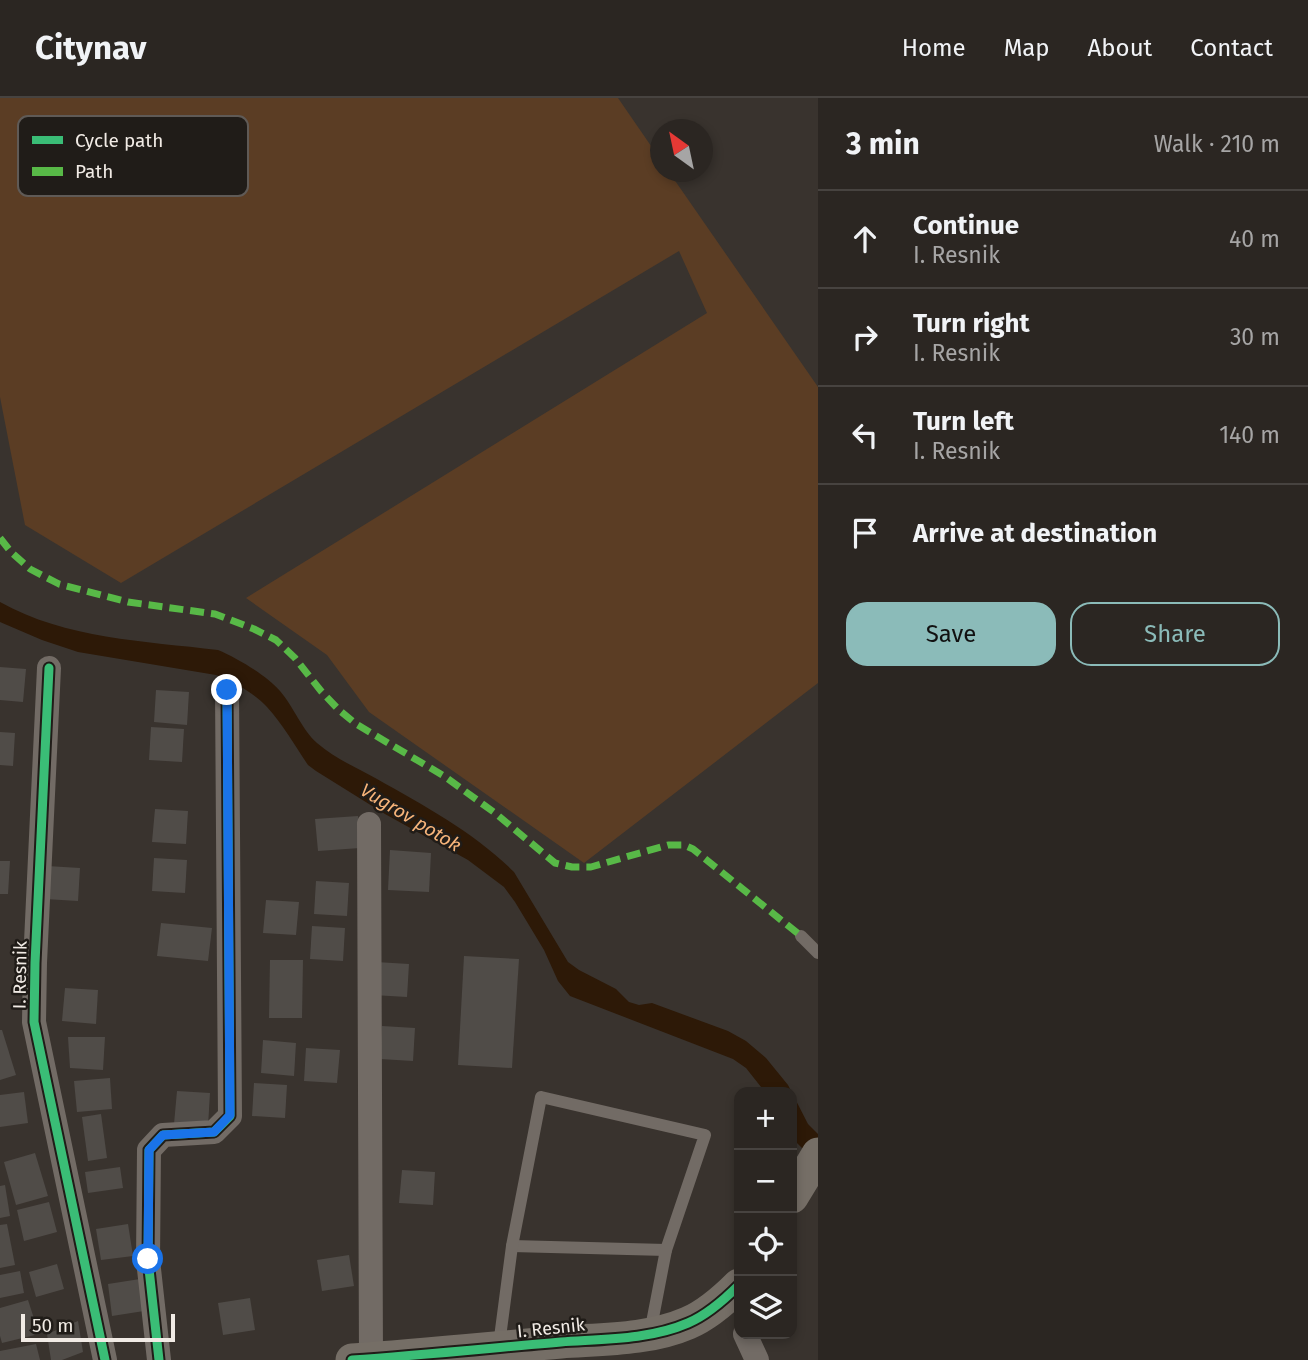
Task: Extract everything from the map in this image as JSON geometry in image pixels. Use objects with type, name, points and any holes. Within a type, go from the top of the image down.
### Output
[{"type":"street","name":"I. Resnik","points":[[49,668],[34,1022],[105,1360]]},
{"type":"street","points":[[159,1360],[148,1259],[149,1150],[163,1135],[214,1132],[230,1115],[227,690]]},
{"type":"street","name":"I. Resnik","points":[[369,824],[361,1359],[498,1349],[545,1352],[650,1335],[687,1324],[734,1301]]},
{"type":"street","points":[[748,1339],[757,1360]]},
{"type":"lane","points":[[801,936],[818,953]]},
{"type":"lane","points":[[498,1349],[512,1246],[541,1097],[705,1135],[666,1250],[650,1335]]},
{"type":"lane","points":[[512,1246],[666,1250]]},
{"type":"shaded area","points":[[0,98],[618,98],[650,144],[650,182],[676,182],[818,387],[818,683],[584,863],[369,712],[327,655],[246,598],[707,313],[679,251],[121,583],[25,525],[0,397]]},
{"type":"water","name":"Vugrov potok","points":[[0,602],[25,614],[78,631],[134,641],[218,650],[251,667],[280,691],[307,732],[324,748],[449,821],[499,858],[514,872],[568,962],[616,989],[629,1002],[639,1005],[652,1003],[728,1031],[746,1041],[766,1058],[789,1087],[761,1087],[746,1068],[733,1059],[570,996],[558,981],[544,950],[504,887],[468,860],[385,814],[308,765],[273,713],[243,688],[216,675],[78,652],[0,622]]},
{"type":"water","points":[[797,1103],[808,1124],[818,1134],[818,1164],[797,1143]]},
{"type":"building","points":[[0,667],[26,669],[23,702],[0,700]]},
{"type":"building","points":[[156,690],[189,692],[187,725],[154,722]]},
{"type":"building","points":[[151,727],[184,729],[182,762],[149,760]]},
{"type":"building","points":[[0,732],[15,733],[13,766],[0,765]]},
{"type":"building","points":[[155,809],[188,811],[186,844],[152,842]]},
{"type":"building","points":[[358,816],[360,848],[318,851],[315,819]]},
{"type":"building","points":[[390,850],[431,853],[429,892],[388,890]]},
{"type":"building","points":[[154,858],[187,860],[185,893],[152,891]]},
{"type":"building","points":[[0,861],[10,861],[8,894],[0,894]]},
{"type":"building","points":[[47,866],[80,868],[78,901],[45,899]]},
{"type":"building","points":[[316,881],[349,883],[347,916],[314,914]]},
{"type":"building","points":[[266,900],[299,902],[296,935],[263,933]]},
{"type":"building","points":[[161,923],[212,928],[208,961],[157,956]]},
{"type":"building","points":[[312,926],[345,928],[343,961],[310,959]]},
{"type":"building","points":[[464,956],[519,959],[512,1068],[458,1065]]},
{"type":"building","points":[[270,960],[303,960],[302,1018],[269,1018]]},
{"type":"building","points":[[376,962],[409,964],[407,997],[373,995]]},
{"type":"building","points":[[65,988],[98,990],[96,1024],[62,1021]]},
{"type":"building","points":[[382,1026],[415,1028],[413,1061],[380,1059]]},
{"type":"building","points":[[0,1030],[16,1075],[0,1080]]},
{"type":"building","points":[[68,1037],[105,1037],[103,1070],[70,1068]]},
{"type":"building","points":[[263,1040],[296,1043],[294,1076],[261,1073]]},
{"type":"building","points":[[306,1048],[340,1050],[337,1083],[304,1081]]},
{"type":"building","points":[[110,1078],[112,1109],[77,1112],[74,1081]]},
{"type":"building","points":[[254,1083],[287,1085],[285,1118],[252,1116]]},
{"type":"building","points":[[177,1091],[210,1093],[208,1126],[174,1124]]},
{"type":"building","points":[[24,1092],[28,1123],[0,1127],[0,1095]]},
{"type":"building","points":[[101,1114],[107,1158],[88,1161],[82,1117]]},
{"type":"building","points":[[35,1153],[48,1196],[16,1205],[4,1162]]},
{"type":"building","points":[[120,1167],[123,1188],[88,1193],[85,1172]]},
{"type":"building","points":[[402,1170],[435,1172],[433,1205],[399,1203]]},
{"type":"building","points":[[5,1185],[10,1216],[0,1218],[0,1186]]},
{"type":"building","points":[[49,1202],[57,1232],[24,1241],[17,1210]]},
{"type":"building","points":[[7,1224],[15,1265],[0,1268],[0,1225]]},
{"type":"building","points":[[128,1224],[133,1256],[101,1260],[96,1229]]},
{"type":"building","points":[[349,1255],[354,1286],[322,1291],[317,1260]]},
{"type":"building","points":[[57,1264],[64,1289],[36,1297],[29,1272]]},
{"type":"building","points":[[20,1271],[24,1293],[0,1298],[0,1275]]},
{"type":"building","points":[[140,1279],[144,1311],[112,1316],[108,1284]]},
{"type":"building","points":[[250,1298],[255,1330],[223,1335],[218,1303]]},
{"type":"building","points":[[28,1300],[39,1334],[2,1343],[0,1308]]},
{"type":"building","points":[[78,1321],[83,1352],[62,1360],[51,1360],[47,1334]]},
{"type":"building","points":[[36,1344],[40,1360],[0,1360],[0,1351]]},
{"type":"marked path","points":[[0,538],[30,569],[59,584],[128,602],[215,614],[276,640],[339,710],[356,724],[444,776],[495,813],[555,863],[591,867],[668,845],[684,845],[693,849],[801,936]]},
{"type":"cycle path","points":[[49,668],[34,1022],[105,1360]]},
{"type":"cycle path","points":[[159,1360],[148,1260],[149,1150],[163,1135],[214,1132],[230,1116],[227,690]]},
{"type":"cycle path","points":[[352,1360],[625,1338],[657,1333],[702,1316],[734,1290]]},
{"type":"route","points":[[148,1259],[149,1150],[163,1135],[214,1132],[230,1115],[227,690]]}]
